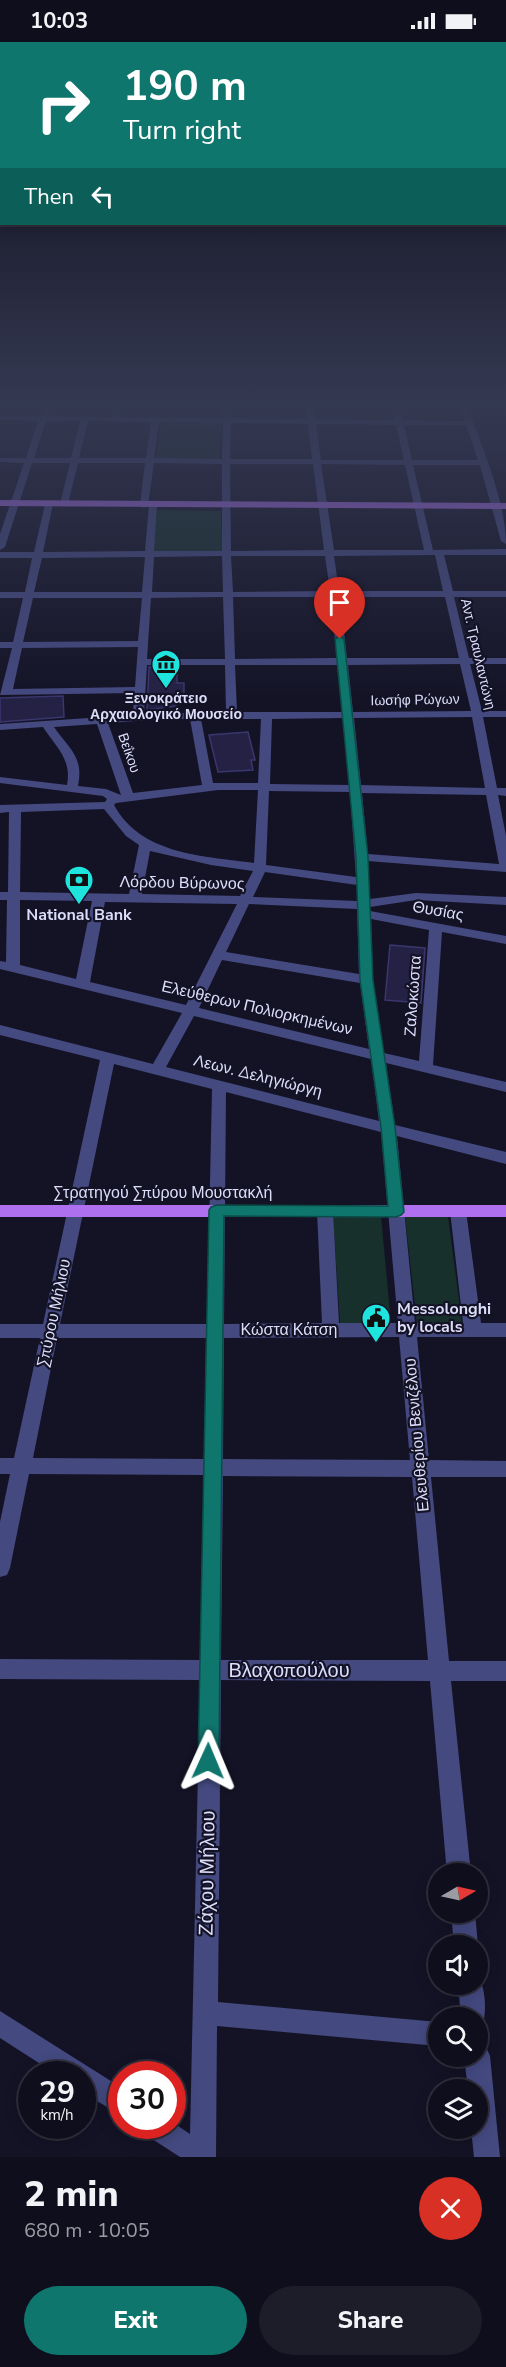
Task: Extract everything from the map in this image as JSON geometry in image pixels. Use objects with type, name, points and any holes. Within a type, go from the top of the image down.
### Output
[{"type":"main road","points":[[0,503],[506,506]]},
{"type":"main road","name":"Στρατηγού Σπύρου Μουστακλή","points":[[0,1211],[506,1211]]},
{"type":"street","points":[[0,547],[14,503]]},
{"type":"street","name":"Ελευθερίου Βενιζέλου","points":[[323,503],[356,790],[362,857],[366,980],[388,1127],[458,1863]]},
{"type":"street","points":[[494,503],[506,541]]},
{"type":"street","points":[[49,504],[18,644],[4,692],[140,690]]},
{"type":"street","points":[[138,717],[150,555],[148,505]]},
{"type":"street","points":[[225,505],[232,716]]},
{"type":"street","name":"Αντ. Τραυλαντώνη","points":[[417,505],[449,595],[465,660],[506,868]]},
{"type":"street","points":[[0,555],[506,552]]},
{"type":"street","points":[[0,595],[506,594]]},
{"type":"street","points":[[0,645],[144,644]]},
{"type":"street","points":[[142,662],[506,661]]},
{"type":"street","name":"Ιωσήφ Ρώγων","points":[[0,727],[138,717],[506,714]]},
{"type":"street","points":[[195,716],[208,787]]},
{"type":"street","points":[[157,1069],[191,1010],[260,868],[267,716]]},
{"type":"street","name":"Βεΐκου","points":[[100,720],[124,827],[145,845]]},
{"type":"street","points":[[46,723],[70,752],[75,762],[76,775],[72,789]]},
{"type":"street","points":[[0,780],[106,794],[117,800]]},
{"type":"street","points":[[0,809],[117,800],[208,787],[264,786],[506,792]]},
{"type":"street","points":[[7,966],[14,896],[15,808]]},
{"type":"street","points":[[135,899],[145,845],[212,861],[362,882]]},
{"type":"street","points":[[362,857],[506,868]]},
{"type":"street","points":[[364,910],[380,900],[441,895],[506,901]]},
{"type":"street","name":"Λόρδου Βύρωνος","points":[[0,896],[244,900],[364,910]]},
{"type":"street","points":[[82,986],[99,898]]},
{"type":"street","name":"Θυσίας","points":[[364,910],[506,940]]},
{"type":"street","name":"Ζαλοκώστα","points":[[426,1067],[436,927]]},
{"type":"street","points":[[218,955],[366,980]]},
{"type":"street","name":"Ελεύθερων Πολιορκημένων","points":[[7,966],[506,1087]]},
{"type":"street","name":"Λεων. Δεληγιώργη","points":[[0,1030],[506,1158]]},
{"type":"street","name":"Σπύρου Μήλιου","points":[[0,1568],[108,1057]]},
{"type":"street","name":"Ζάχου Μήλιου","points":[[203,2157],[219,1084]]},
{"type":"street","points":[[325,1211],[331,1330]]},
{"type":"street","points":[[458,1211],[473,1330]]},
{"type":"street","name":"Κώστα Κάτση","points":[[0,1331],[506,1330]]},
{"type":"street","points":[[0,1466],[506,1469]]},
{"type":"street","name":"Βλαχοπούλου","points":[[0,1670],[506,1671]]},
{"type":"street","points":[[205,2013],[428,2033]]},
{"type":"street","points":[[0,2023],[58,2061]]},
{"type":"street","points":[[478,2067],[487,2157]]},
{"type":"street","points":[[175,2139],[203,2157]]},
{"type":"green space","points":[[156,510],[221,511],[222,552],[153,553]]},
{"type":"green space","points":[[333,1216],[381,1216],[391,1323],[340,1323]]},
{"type":"green space","points":[[405,1216],[448,1216],[462,1323],[417,1324]]},
{"type":"building","name":"Ξενοκράτειο Αρχαιολογικό Μουσείο","points":[[149,667],[168,667],[168,674],[177,674],[177,683],[184,683],[184,698],[176,698],[176,706],[147,710]]},
{"type":"building","points":[[63,696],[64,717],[0,722],[0,698]]},
{"type":"building","points":[[248,732],[255,760],[251,760],[253,770],[218,772],[209,735]]},
{"type":"building","points":[[390,945],[425,948],[421,1003],[385,1000]]},
{"type":"place","name":"Ξενοκράτειο Αρχαιολογικό Μουσείο","points":[[166,690]]},
{"type":"place","name":"National Bank","points":[[79,906]]},
{"type":"place","name":"Messolonghi by locals","points":[[376,1344]]},
{"type":"route","points":[[208,1761],[217,1210],[396,1212],[388,1127],[366,980],[362,857],[340,639]]}]
